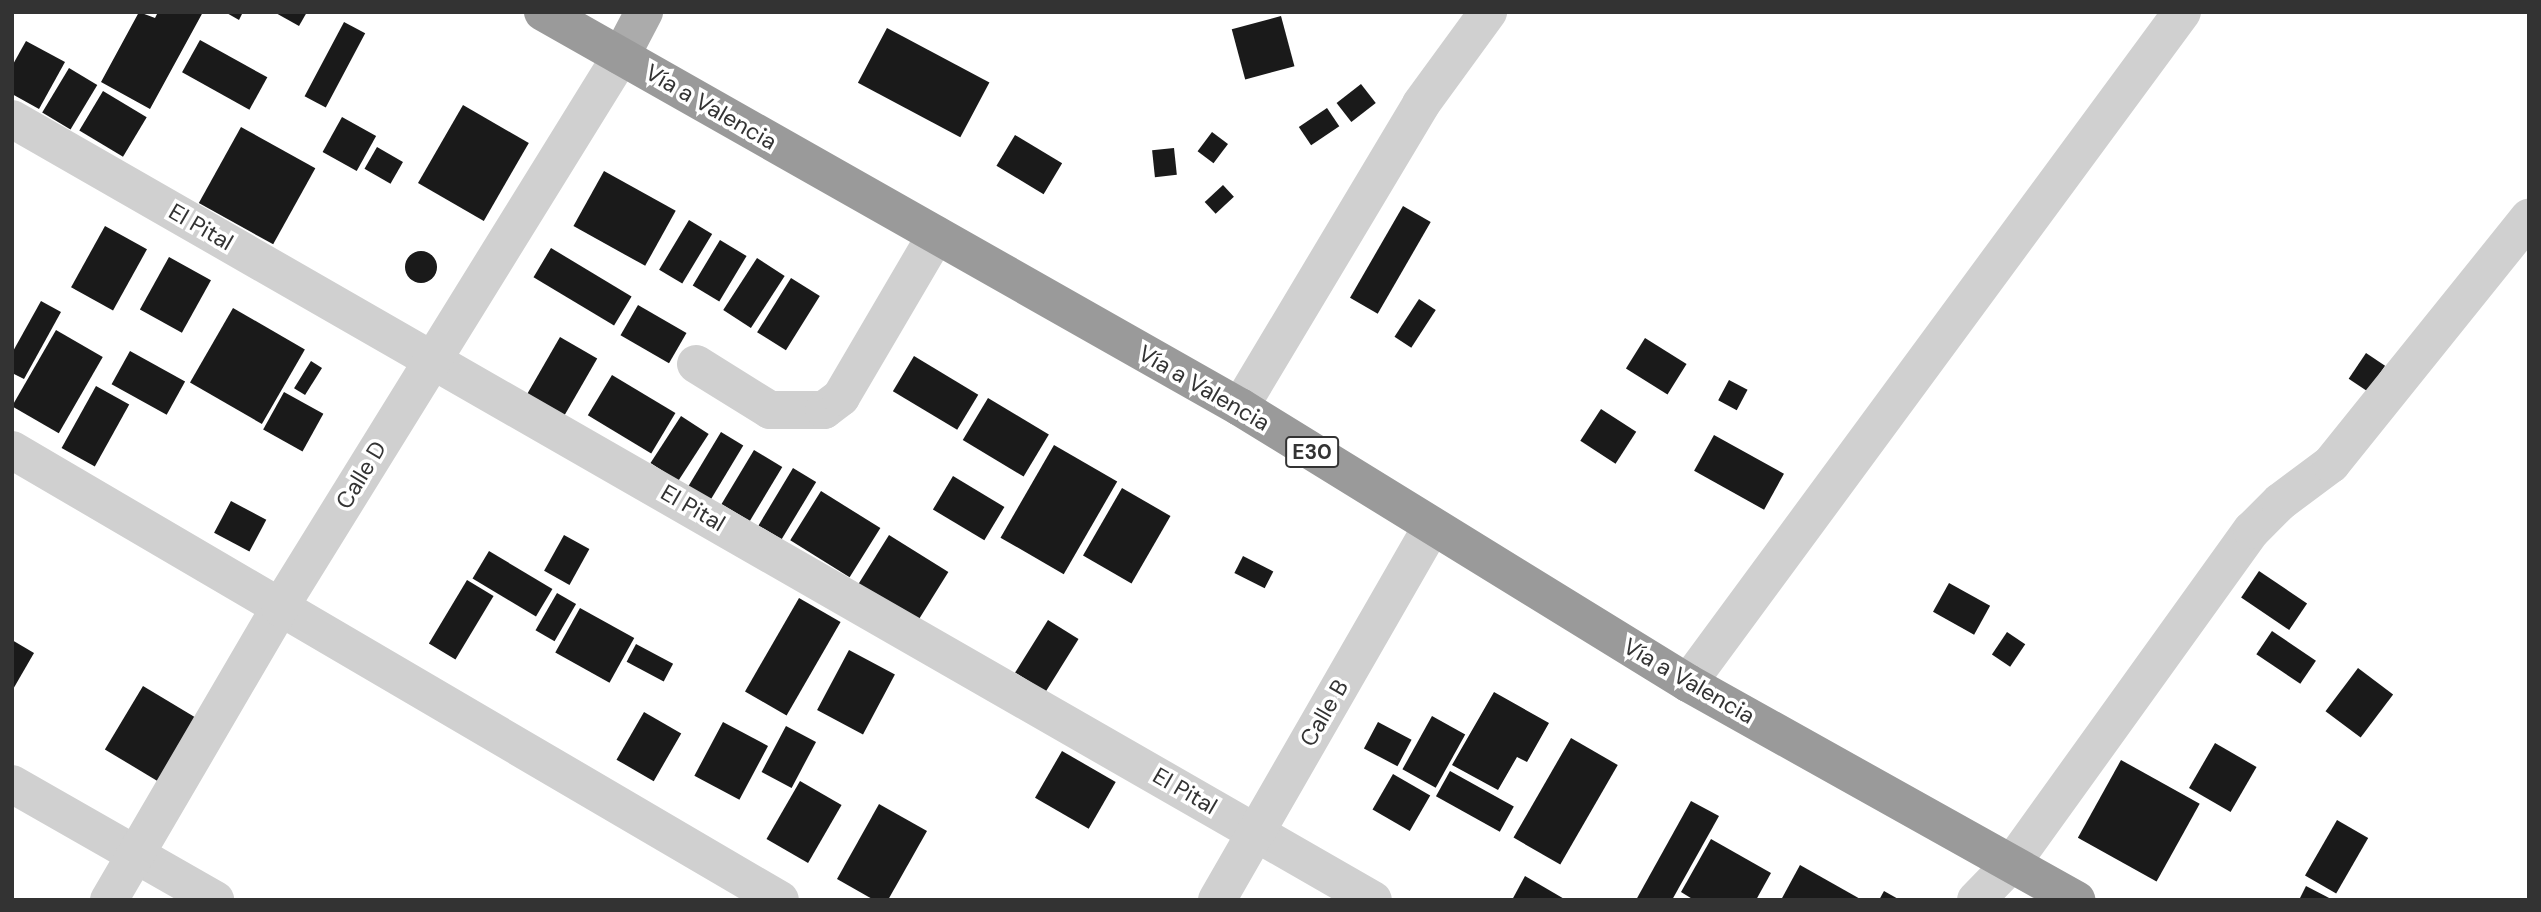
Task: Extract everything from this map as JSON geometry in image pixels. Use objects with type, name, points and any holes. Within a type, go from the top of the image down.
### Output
[{"type":"highway","name":"Vía a Valencia","points":[[543,12],[1240,407],[1688,683],[2077,900]]},
{"type":"main road","points":[[621,56],[644,12]]},
{"type":"street","points":[[1240,407],[1420,104],[1488,12]]},
{"type":"street","points":[[1688,683],[2182,12]]},
{"type":"street","name":"Calle D","points":[[109,900],[138,855],[280,607],[621,56]]},
{"type":"street","name":"El Pital","points":[[12,119],[1373,900]]},
{"type":"street","points":[[1976,900],[2013,862],[2252,530],[2280,502],[2331,464],[2529,218]]},
{"type":"street","points":[[696,364],[770,410],[824,410],[841,397],[936,235]]},
{"type":"street","points":[[12,450],[780,900]]},
{"type":"street","name":"Calle B","points":[[1217,900],[1432,526]]},
{"type":"street","points":[[12,784],[215,900]]},
{"type":"building","points":[[139,12],[155,18],[158,12],[203,12],[150,109],[101,82]]},
{"type":"building","points":[[225,12],[243,12],[239,20]]},
{"type":"building","points":[[274,12],[307,12],[299,26]]},
{"type":"building","points":[[1281,16],[1294,66],[1245,79],[1232,29]]},
{"type":"building","points":[[344,22],[365,33],[326,107],[305,96]]},
{"type":"building","points":[[887,28],[989,82],[960,137],[858,83]]},
{"type":"building","points":[[200,40],[267,77],[249,110],[182,72]]},
{"type":"building","points":[[26,41],[65,62],[39,109],[12,94],[12,66]]},
{"type":"building","points":[[69,68],[97,85],[71,130],[42,113]]},
{"type":"building","points":[[1361,84],[1376,103],[1351,122],[1337,103]]},
{"type":"building","points":[[103,91],[147,117],[123,157],[79,130]]},
{"type":"building","points":[[463,105],[529,143],[484,221],[418,183]]},
{"type":"building","points":[[1327,108],[1339,126],[1311,145],[1299,127]]},
{"type":"building","points":[[342,117],[376,136],[357,171],[323,152]]},
{"type":"building","points":[[241,127],[315,168],[273,244],[199,203]]},
{"type":"building","points":[[1212,132],[1228,144],[1214,163],[1198,151]]},
{"type":"building","points":[[1015,135],[1062,163],[1044,194],[996,166]]},
{"type":"building","points":[[377,147],[403,162],[390,184],[364,169]]},
{"type":"building","points":[[1174,148],[1177,175],[1155,177],[1152,150]]},
{"type":"building","points":[[604,171],[676,211],[645,266],[573,226]]},
{"type":"building","points":[[1223,185],[1234,197],[1216,214],[1205,202]]},
{"type":"building","points":[[1403,206],[1431,222],[1378,314],[1350,298]]},
{"type":"building","points":[[689,220],[712,234],[682,284],[659,270]]},
{"type":"building","points":[[105,226],[147,249],[113,310],[71,287]]},
{"type":"building","points":[[720,240],[747,256],[719,301],[693,285]]},
{"type":"building","points":[[551,248],[632,296],[614,326],[533,277]]},
{"type":"building","points":[[421,251],[432,256],[437,267],[432,278],[421,283],[410,278],[405,267],[410,256]]},
{"type":"building","points":[[169,257],[211,280],[182,333],[140,309]]},
{"type":"building","points":[[757,258],[785,276],[751,328],[723,310]]},
{"type":"building","points":[[791,278],[820,296],[786,350],[757,332]]},
{"type":"building","points":[[1419,299],[1436,310],[1411,348],[1394,337]]},
{"type":"building","points":[[41,301],[61,312],[24,379],[12,373],[12,353]]},
{"type":"building","points":[[638,305],[686,333],[669,363],[620,335]]},
{"type":"building","points":[[233,308],[305,349],[262,424],[190,382]]},
{"type":"building","points":[[56,330],[103,357],[59,433],[12,406]]},
{"type":"building","points":[[560,337],[597,358],[564,416],[527,394]]},
{"type":"building","points":[[1645,338],[1687,364],[1667,394],[1626,369]]},
{"type":"building","points":[[130,351],[185,382],[167,415],[112,384]]},
{"type":"building","points":[[2366,353],[2385,366],[2368,392],[2349,379]]},
{"type":"building","points":[[914,356],[978,395],[957,430],[893,391]]},
{"type":"building","points":[[311,361],[322,368],[305,395],[294,388]]},
{"type":"building","points":[[612,375],[675,413],[651,453],[588,415]]},
{"type":"building","points":[[1729,380],[1748,390],[1737,410],[1718,400]]},
{"type":"building","points":[[96,386],[129,404],[95,467],[62,448]]},
{"type":"building","points":[[284,392],[323,414],[303,451],[263,430]]},
{"type":"building","points":[[988,398],[1049,435],[1024,477],[963,440]]},
{"type":"building","points":[[1601,409],[1636,432],[1616,464],[1580,441]]},
{"type":"building","points":[[681,416],[709,434],[678,481],[651,463]]},
{"type":"building","points":[[721,432],[743,445],[709,502],[687,489]]},
{"type":"building","points":[[1714,435],[1784,474],[1764,510],[1694,471]]},
{"type":"building","points":[[1054,445],[1117,481],[1064,574],[1000,538]]},
{"type":"building","points":[[754,450],[782,467],[750,521],[722,504]]},
{"type":"building","points":[[793,468],[816,482],[782,539],[758,525]]},
{"type":"building","points":[[953,476],[1004,507],[984,540],[933,509]]},
{"type":"building","points":[[1122,488],[1170,516],[1131,584],[1083,556]]},
{"type":"building","points":[[821,491],[880,528],[850,577],[790,540]]},
{"type":"building","points":[[231,501],[266,520],[249,552],[214,533]]},
{"type":"building","points":[[564,535],[589,549],[569,585],[544,571]]},
{"type":"building","points":[[889,535],[948,572],[917,623],[857,586]]},
{"type":"building","points":[[489,551],[552,589],[536,617],[473,578]]},
{"type":"building","points":[[1243,556],[1273,571],[1265,588],[1234,573]]},
{"type":"building","points":[[2259,571],[2307,603],[2289,630],[2241,598]]},
{"type":"building","points":[[467,580],[494,596],[455,659],[429,643]]},
{"type":"building","points":[[1949,583],[1990,606],[1974,635],[1933,612]]},
{"type":"building","points":[[557,593],[576,604],[555,641],[536,630]]},
{"type":"building","points":[[799,598],[841,622],[787,716],[745,692]]},
{"type":"building","points":[[580,608],[634,638],[610,683],[555,653]]},
{"type":"building","points":[[1048,620],[1079,639],[1046,692],[1015,673]]},
{"type":"building","points":[[2272,631],[2316,661],[2300,684],[2256,654]]},
{"type":"building","points":[[2007,632],[2025,644],[2010,667],[1992,654]]},
{"type":"building","points":[[12,640],[34,653],[12,691]]},
{"type":"building","points":[[636,644],[673,664],[664,681],[627,662]]},
{"type":"building","points":[[849,650],[895,674],[863,734],[817,710]]},
{"type":"building","points":[[2358,668],[2393,694],[2361,738],[2326,711]]},
{"type":"building","points":[[143,686],[201,721],[163,784],[105,749]]},
{"type":"building","points":[[1494,692],[1549,723],[1527,762],[1517,757],[1498,790],[1452,765]]},
{"type":"building","points":[[644,712],[681,734],[654,781],[616,760]]},
{"type":"building","points":[[1432,716],[1465,734],[1436,788],[1402,769]]},
{"type":"building","points":[[723,722],[768,746],[739,800],[694,776]]},
{"type":"building","points":[[1378,722],[1412,740],[1397,766],[1364,748]]},
{"type":"building","points":[[786,726],[816,742],[792,788],[762,772]]},
{"type":"building","points":[[1571,738],[1618,765],[1560,865],[1514,838]]},
{"type":"building","points":[[2215,743],[2257,767],[2231,812],[2189,788]]},
{"type":"building","points":[[1062,751],[1116,782],[1089,829],[1035,798]]},
{"type":"building","points":[[2121,760],[2200,804],[2157,881],[2078,838]]},
{"type":"building","points":[[1450,771],[1514,806],[1500,832],[1436,796]]},
{"type":"building","points":[[1393,774],[1430,796],[1410,831],[1372,810]]},
{"type":"building","points":[[800,781],[842,805],[808,863],[766,839]]},
{"type":"building","points":[[1691,801],[1719,816],[1672,900],[1636,900]]},
{"type":"building","points":[[879,804],[927,831],[888,900],[874,900],[837,879]]},
{"type":"building","points":[[2337,820],[2368,838],[2336,893],[2305,875]]},
{"type":"building","points":[[1711,839],[1771,873],[1756,900],[1694,900],[1681,892]]},
{"type":"building","points":[[1800,865],[1862,900],[1781,900]]},
{"type":"building","points":[[1525,876],[1566,900],[1512,900]]},
{"type":"building","points":[[2306,886],[2333,900],[2299,900]]},
{"type":"building","points":[[1884,891],[1900,900],[1879,900]]}]
